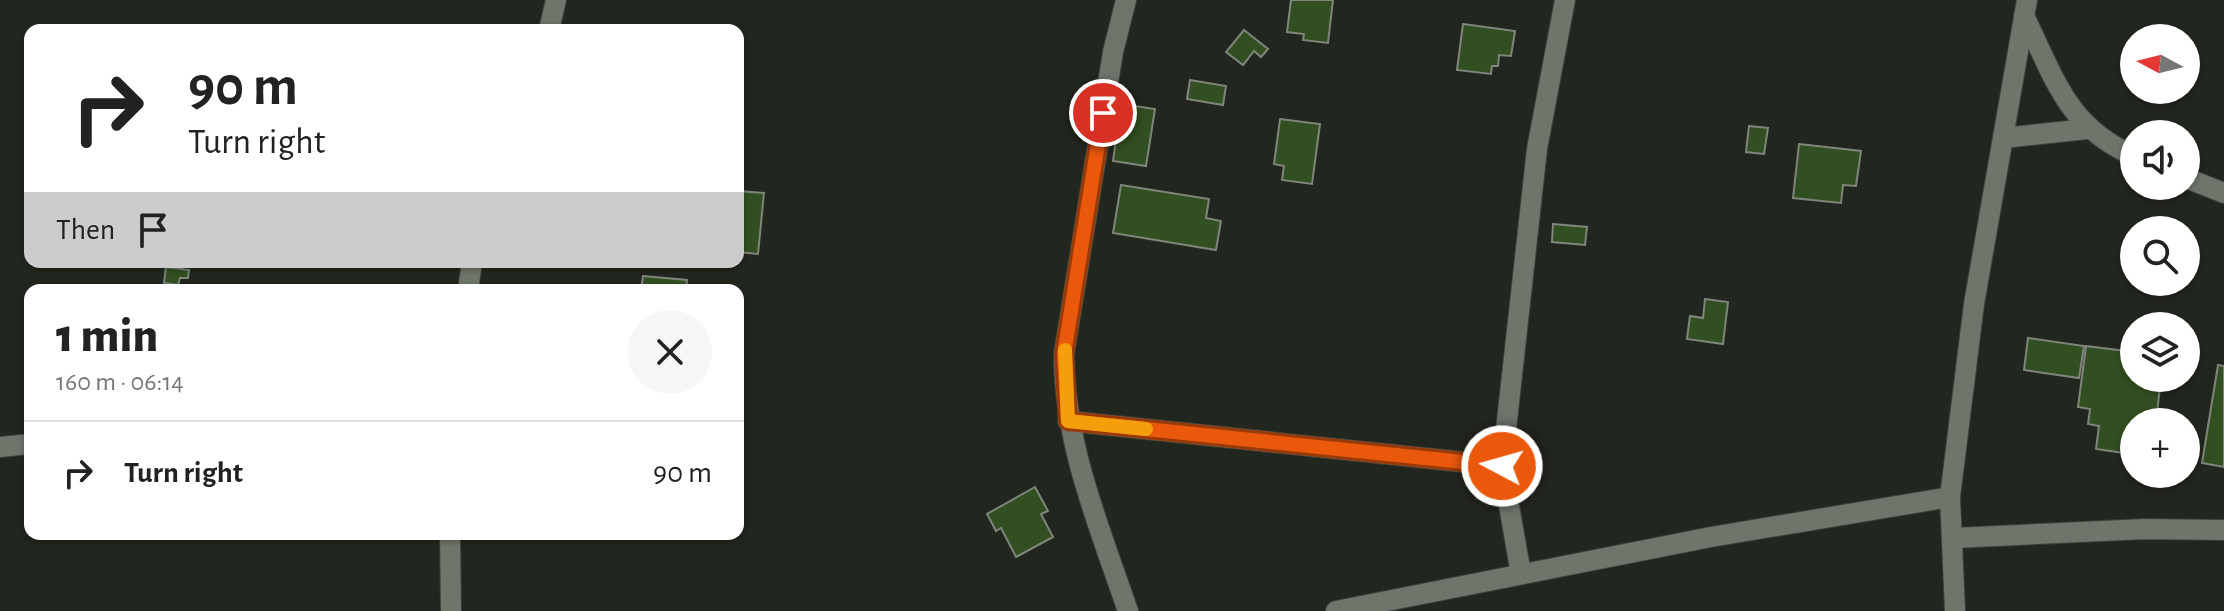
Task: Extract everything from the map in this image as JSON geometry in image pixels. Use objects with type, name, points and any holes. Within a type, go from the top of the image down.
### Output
[{"type":"street","points":[[550,24],[556,0]]},
{"type":"street","points":[[1126,0],[1113,52],[1064,354],[1068,421],[1080,470],[1128,611]]},
{"type":"street","points":[[1521,574],[1502,466],[1537,149],[1565,0]]},
{"type":"street","points":[[2025,8],[2068,104],[2087,129],[2120,148]]},
{"type":"street","points":[[1955,611],[1950,497],[1974,304],[2025,8]]},
{"type":"street","points":[[2003,138],[2087,129]]},
{"type":"street","points":[[2200,184],[2224,193]]},
{"type":"street","points":[[1068,421],[1502,466]]},
{"type":"street","points":[[0,447],[24,445]]},
{"type":"street","points":[[1336,611],[1711,537],[1950,497]]},
{"type":"street","points":[[1954,538],[2145,529],[2224,530]]},
{"type":"street","points":[[450,540],[451,611]]},
{"type":"building","points":[[1291,0],[1333,0],[1328,43],[1303,40],[1304,34],[1287,32]]},
{"type":"building","points":[[1463,24],[1515,31],[1511,56],[1499,55],[1498,66],[1492,66],[1491,74],[1457,70]]},
{"type":"building","points":[[1244,30],[1268,49],[1261,57],[1254,51],[1243,65],[1226,52]]},
{"type":"building","points":[[1190,80],[1226,86],[1223,105],[1187,99]]},
{"type":"building","points":[[1121,104],[1155,109],[1146,166],[1113,161]]},
{"type":"building","points":[[1280,119],[1320,124],[1312,184],[1282,180],[1284,166],[1274,164]]},
{"type":"building","points":[[1749,126],[1768,128],[1764,154],[1746,152]]},
{"type":"building","points":[[1799,144],[1861,151],[1856,186],[1843,185],[1841,203],[1793,198]]},
{"type":"building","points":[[1121,185],[1209,199],[1206,218],[1221,221],[1216,250],[1113,233]]},
{"type":"building","points":[[744,191],[764,193],[758,254],[744,253]]},
{"type":"building","points":[[1553,224],[1587,227],[1585,245],[1552,242]]},
{"type":"building","points":[[166,268],[189,270],[188,278],[180,278],[178,284],[164,283]]},
{"type":"building","points":[[643,276],[687,280],[687,284],[642,284]]},
{"type":"building","points":[[1705,299],[1728,302],[1723,344],[1687,339],[1690,316],[1703,318]]},
{"type":"building","points":[[2028,338],[2084,346],[2079,378],[2024,370]]},
{"type":"building","points":[[2086,346],[2120,350],[2120,392],[2159,392],[2158,408],[2120,408],[2120,452],[2096,449],[2099,426],[2088,424],[2090,409],[2078,407]]},
{"type":"building","points":[[2218,365],[2224,366],[2224,467],[2202,463]]},
{"type":"building","points":[[1035,487],[1048,511],[1041,514],[1053,537],[1016,557],[1001,528],[996,531],[987,514]]},
{"type":"slow traffic","points":[[1065,350],[1064,389],[1068,421],[1146,429]]},
{"type":"route","points":[[1103,113],[1064,354],[1068,421],[1502,466]]}]
